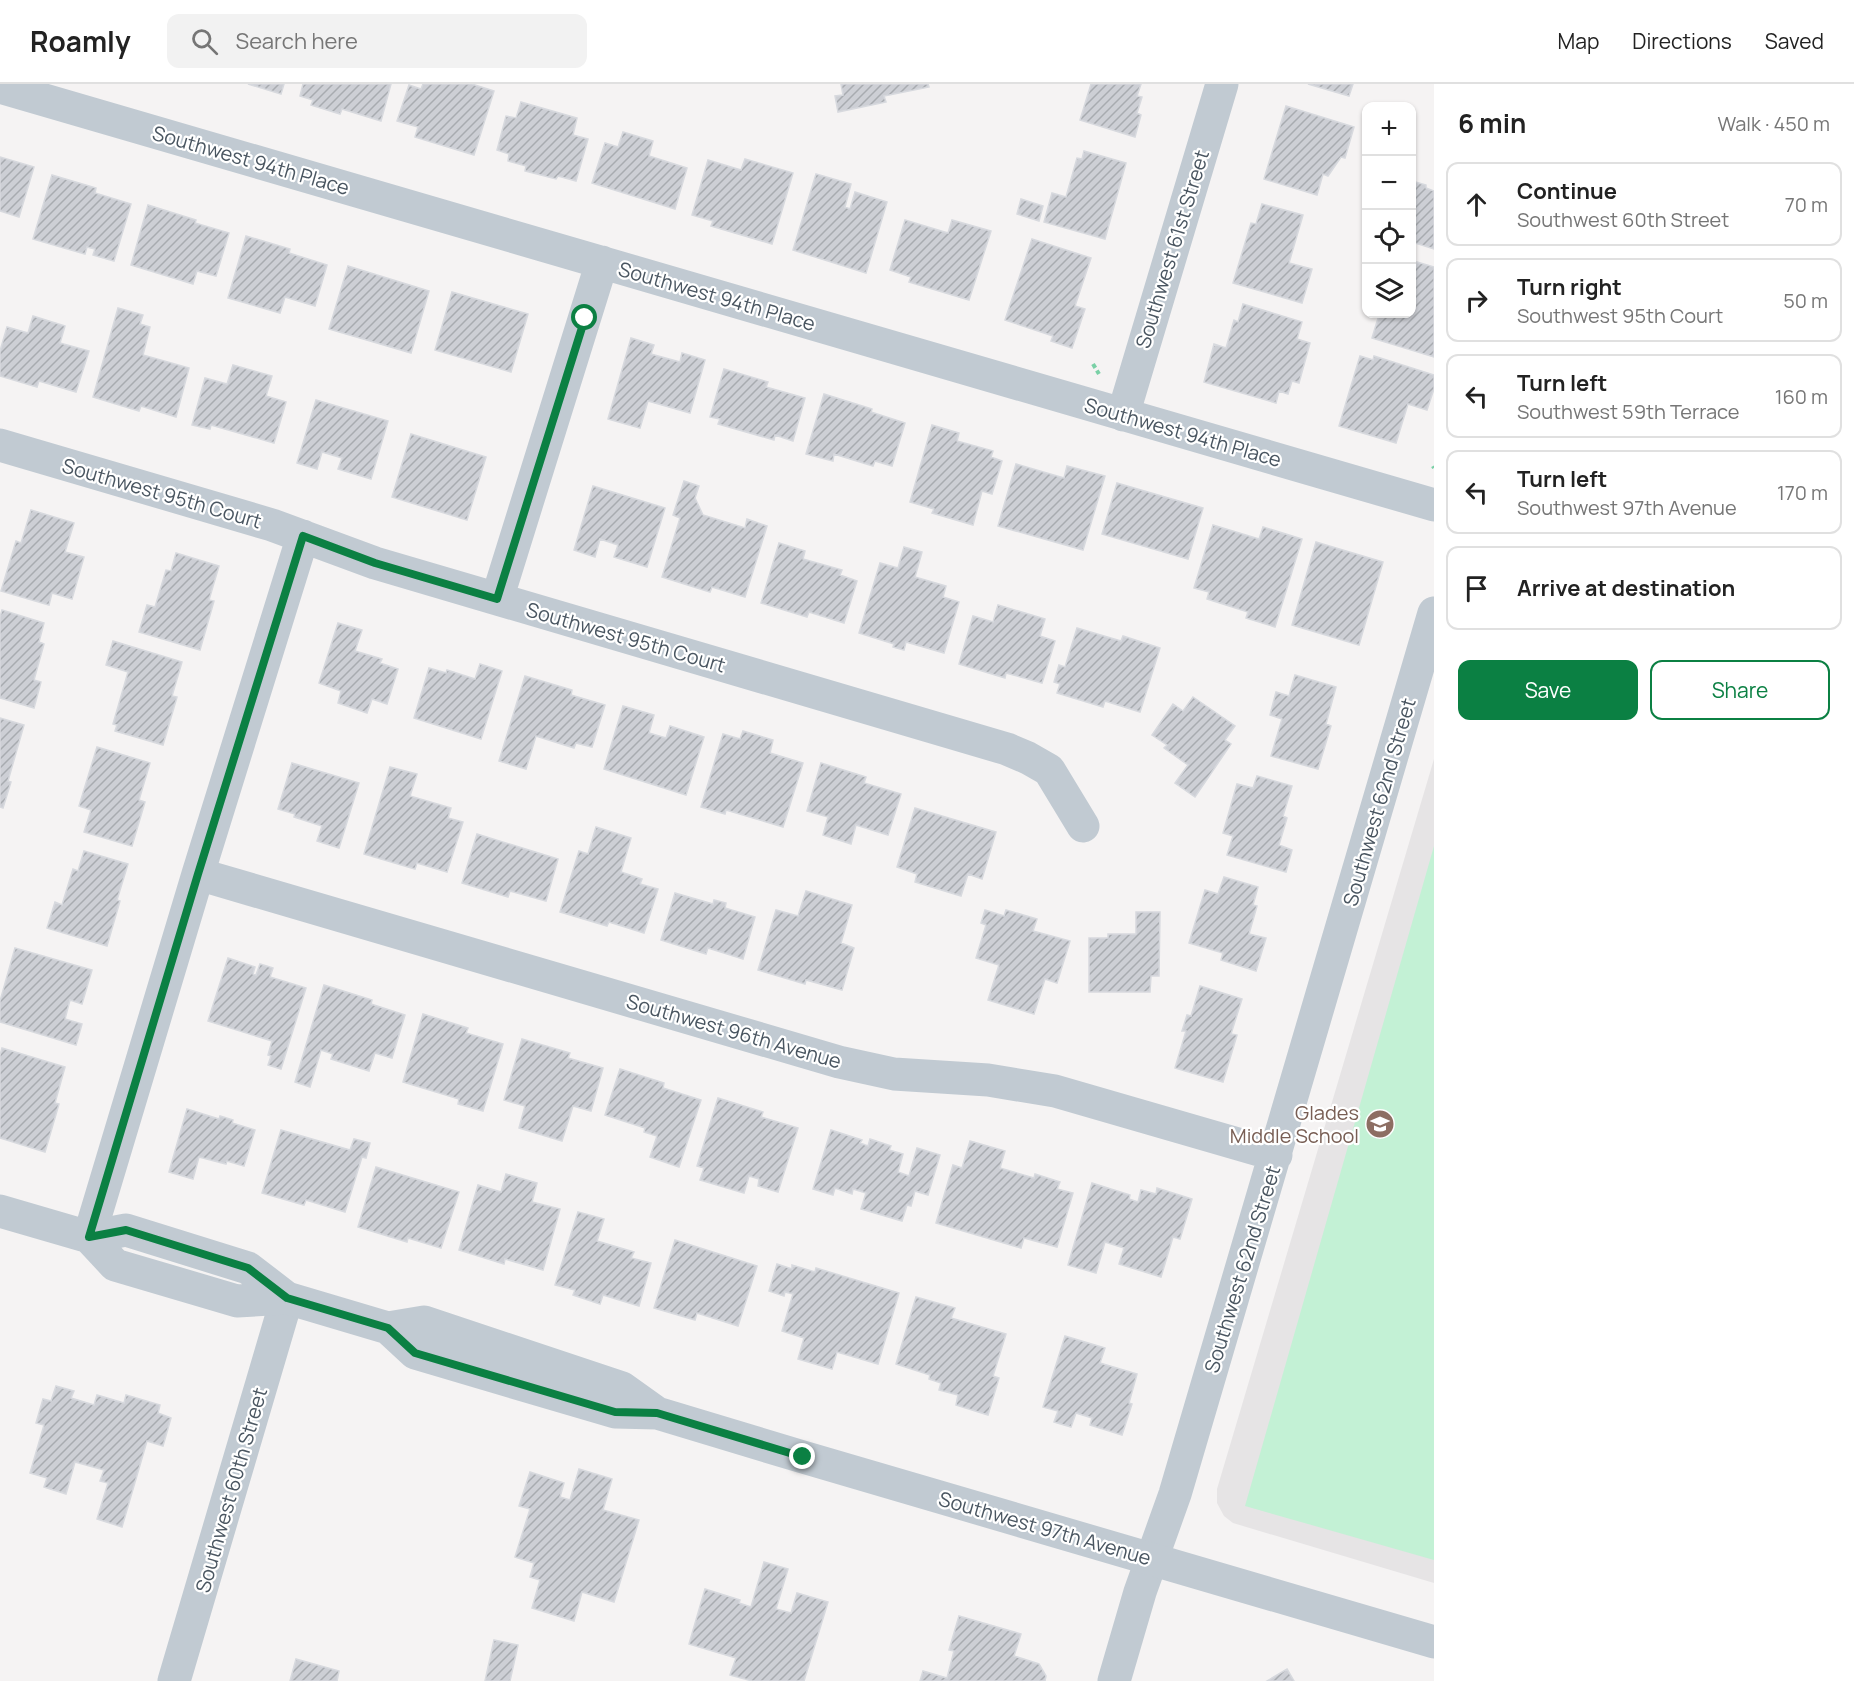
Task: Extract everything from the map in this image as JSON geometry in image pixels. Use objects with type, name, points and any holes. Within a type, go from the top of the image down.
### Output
[{"type":"street","name":"Southwest 61st Street","points":[[1123,415],[1222,84]]},
{"type":"street","name":"Southwest 94th Place","points":[[0,87],[1434,505]]},
{"type":"street","points":[[497,599],[602,262]]},
{"type":"street","name":"Southwest 95th Court","points":[[0,445],[303,536],[375,563],[1007,749],[1049,770],[1083,826]]},
{"type":"street","points":[[0,1211],[89,1237],[303,536]]},
{"type":"street","name":"Southwest 62nd Street","points":[[1114,1681],[1140,1592],[1175,1494],[1434,613]]},
{"type":"street","name":"Southwest 96th Avenue","points":[[198,874],[838,1062],[894,1074],[988,1080],[1055,1091],[1276,1155]]},
{"type":"street","name":"Southwest 97th Avenue","points":[[89,1237],[115,1265],[237,1301],[287,1298],[388,1328],[415,1353],[615,1412],[657,1413],[1434,1642]]},
{"type":"street","name":"Southwest 60th Street","points":[[174,1681],[287,1298]]},
{"type":"shaded area","name":"Glades Middle School","points":[[1434,759],[1434,1583],[1233,1523],[1224,1516],[1217,1503],[1217,1489]]},
{"type":"green space","name":"Glades Middle School","points":[[1434,846],[1434,1560],[1245,1506]]},
{"type":"building","points":[[248,84],[284,84],[281,94]]},
{"type":"building","points":[[303,84],[391,84],[381,121],[342,109],[340,114],[311,105],[313,100],[300,96]]},
{"type":"building","points":[[423,84],[472,84],[494,91],[474,155],[415,137],[418,127],[397,121],[409,85],[421,89]]},
{"type":"building","points":[[841,84],[928,84],[929,87],[884,96],[886,102],[838,112],[835,96],[843,95]]},
{"type":"building","points":[[1091,84],[1141,84],[1137,96],[1142,97],[1137,113],[1141,115],[1135,137],[1080,120]]},
{"type":"building","points":[[1308,84],[1353,84],[1349,96]]},
{"type":"building","points":[[521,102],[577,118],[573,135],[588,139],[576,181],[558,176],[556,179],[525,171],[526,166],[508,161],[509,154],[497,150],[506,116],[516,118]]},
{"type":"building","points":[[1286,106],[1354,127],[1345,158],[1341,157],[1328,176],[1323,174],[1317,195],[1264,179]]},
{"type":"building","points":[[623,132],[653,141],[649,156],[687,168],[675,209],[592,183],[605,143],[618,147]]},
{"type":"building","points":[[1084,151],[1126,163],[1105,239],[1044,222],[1052,193],[1066,197],[1077,158],[1082,159]]},
{"type":"building","points":[[0,157],[34,167],[19,217],[0,211]]},
{"type":"building","points":[[745,159],[793,173],[772,244],[711,226],[713,221],[692,215],[708,160],[741,170]]},
{"type":"building","points":[[816,174],[851,184],[845,207],[850,209],[855,192],[887,202],[866,273],[793,250]]},
{"type":"building","points":[[52,175],[96,188],[95,193],[131,204],[114,261],[93,255],[95,249],[87,247],[85,254],[33,239]]},
{"type":"building","points":[[1416,182],[1426,185],[1426,188],[1434,191],[1434,249],[1416,243]]},
{"type":"building","points":[[1021,199],[1043,206],[1039,221],[1017,214]]},
{"type":"building","points":[[1262,204],[1303,215],[1289,263],[1312,269],[1302,303],[1233,283],[1251,223],[1256,224]]},
{"type":"building","points":[[148,205],[229,233],[216,276],[197,271],[193,284],[131,265]]},
{"type":"building","points":[[905,220],[948,233],[952,220],[991,231],[969,300],[909,282],[911,277],[890,270]]},
{"type":"building","points":[[246,236],[290,249],[289,253],[327,265],[315,306],[285,297],[280,313],[228,298]]},
{"type":"building","points":[[1032,239],[1091,258],[1075,306],[1085,309],[1072,348],[1051,341],[1053,336],[1005,320]]},
{"type":"building","points":[[1417,262],[1434,267],[1434,357],[1372,338],[1378,318],[1416,318]]},
{"type":"building","points":[[348,266],[429,291],[411,353],[329,329]]},
{"type":"building","points":[[452,292],[528,314],[511,372],[435,350]]},
{"type":"building","points":[[1243,304],[1302,322],[1297,339],[1310,343],[1299,383],[1292,381],[1288,394],[1279,391],[1276,403],[1204,382],[1214,344],[1226,348],[1234,320],[1238,322]]},
{"type":"building","points":[[118,308],[143,315],[140,324],[150,327],[143,355],[189,368],[176,417],[141,406],[139,411],[93,397]]},
{"type":"building","points":[[33,316],[65,326],[60,343],[89,351],[76,392],[39,381],[37,387],[0,376],[0,351],[7,327],[28,333]]},
{"type":"building","points":[[631,338],[654,345],[651,354],[680,362],[682,353],[705,360],[690,413],[648,401],[640,428],[608,419]]},
{"type":"building","points":[[1360,356],[1373,360],[1374,356],[1434,375],[1434,389],[1427,410],[1408,404],[1396,443],[1339,426]]},
{"type":"building","points":[[233,365],[272,376],[266,396],[286,402],[274,443],[211,425],[210,429],[192,425],[205,378],[227,384]]},
{"type":"building","points":[[724,369],[768,382],[766,387],[805,398],[793,441],[775,435],[774,440],[718,424],[720,419],[710,417]]},
{"type":"building","points":[[824,394],[872,409],[871,412],[905,423],[892,466],[875,461],[873,466],[834,454],[833,461],[806,454]]},
{"type":"building","points":[[316,400],[388,421],[371,479],[338,469],[342,458],[322,452],[317,469],[297,463]]},
{"type":"building","points":[[932,425],[959,433],[957,441],[993,451],[991,457],[1002,461],[992,494],[982,491],[973,525],[932,513],[934,509],[910,502]]},
{"type":"building","points":[[411,434],[486,457],[467,520],[392,497]]},
{"type":"building","points":[[1016,464],[1064,478],[1067,466],[1105,476],[1083,550],[998,526]]},
{"type":"building","points":[[684,481],[699,486],[695,498],[703,515],[745,528],[747,519],[767,526],[745,597],[712,587],[710,592],[662,577],[680,518],[673,515]]},
{"type":"building","points":[[1117,483],[1203,508],[1188,559],[1102,534]]},
{"type":"building","points":[[593,486],[665,508],[647,567],[614,557],[618,545],[600,539],[595,557],[574,550]]},
{"type":"building","points":[[31,510],[74,523],[65,552],[84,557],[72,599],[52,593],[49,605],[1,591],[16,541],[21,543]]},
{"type":"building","points":[[1213,525],[1259,539],[1263,527],[1302,539],[1275,627],[1246,618],[1248,612],[1207,599],[1209,592],[1194,588]]},
{"type":"building","points":[[1316,542],[1383,562],[1359,645],[1292,625]]},
{"type":"building","points":[[779,543],[805,551],[803,559],[842,570],[840,575],[857,581],[844,623],[809,612],[807,617],[761,603]]},
{"type":"building","points":[[904,547],[922,552],[915,577],[946,586],[943,597],[959,602],[944,653],[906,642],[904,650],[893,647],[894,644],[859,633],[880,563],[898,568]]},
{"type":"building","points":[[176,553],[219,566],[209,600],[214,601],[200,650],[139,632],[147,605],[155,607],[166,570],[171,571]]},
{"type":"building","points":[[998,605],[1045,619],[1040,636],[1055,641],[1042,683],[1006,673],[1005,678],[959,664],[973,616],[993,622]]},
{"type":"building","points":[[2,610],[44,623],[39,642],[44,644],[34,680],[41,682],[34,708],[0,698],[0,617]]},
{"type":"building","points":[[338,623],[362,630],[355,651],[382,659],[380,663],[398,669],[387,704],[372,699],[367,713],[338,703],[341,691],[319,683]]},
{"type":"building","points":[[1077,628],[1121,641],[1123,636],[1160,648],[1140,712],[1105,701],[1103,707],[1057,693],[1060,684],[1054,682],[1059,665],[1065,667]]},
{"type":"building","points":[[113,641],[182,662],[172,696],[177,697],[163,745],[115,731],[117,725],[113,724],[128,672],[106,665]]},
{"type":"building","points":[[480,664],[502,671],[481,739],[414,718],[429,668],[446,673],[447,670],[475,679]]},
{"type":"building","points":[[1295,675],[1336,687],[1326,724],[1331,726],[1318,769],[1271,756],[1282,719],[1270,715],[1276,692],[1289,696]]},
{"type":"building","points":[[525,676],[572,690],[571,695],[605,705],[592,747],[576,743],[574,748],[536,736],[526,769],[499,761]]},
{"type":"building","points":[[1193,697],[1235,726],[1225,740],[1231,744],[1195,797],[1175,783],[1188,765],[1164,748],[1167,745],[1152,735],[1173,704],[1183,711]]},
{"type":"building","points":[[623,706],[654,715],[649,733],[666,738],[670,726],[704,737],[686,795],[604,769]]},
{"type":"building","points":[[0,718],[24,725],[3,808],[0,807]]},
{"type":"building","points":[[743,731],[773,740],[770,753],[803,763],[783,827],[726,810],[725,814],[701,807],[723,734],[740,739]]},
{"type":"building","points":[[97,747],[150,763],[139,800],[145,802],[132,846],[84,832],[91,810],[79,806]]},
{"type":"building","points":[[292,763],[359,783],[339,848],[317,841],[322,826],[278,809]]},
{"type":"building","points":[[821,763],[866,777],[864,783],[901,794],[888,835],[856,825],[851,844],[823,835],[828,817],[807,811]]},
{"type":"building","points":[[390,767],[417,774],[410,796],[451,808],[448,818],[463,822],[447,872],[417,863],[415,869],[364,854]]},
{"type":"building","points":[[1257,776],[1292,786],[1283,816],[1287,818],[1279,845],[1292,850],[1286,872],[1227,855],[1233,836],[1223,833],[1237,784],[1253,788]]},
{"type":"building","points":[[915,808],[996,832],[982,879],[968,874],[961,896],[915,882],[917,874],[897,867]]},
{"type":"building","points":[[596,827],[631,838],[621,872],[642,879],[640,884],[658,889],[644,933],[609,922],[607,926],[560,912],[579,851],[588,854]]},
{"type":"building","points":[[477,834],[558,859],[546,901],[510,891],[508,897],[462,883]]},
{"type":"building","points":[[84,851],[128,864],[107,946],[47,928],[55,902],[62,905],[73,869],[78,871]]},
{"type":"building","points":[[1224,877],[1258,887],[1253,905],[1257,906],[1249,934],[1266,938],[1256,971],[1221,960],[1223,953],[1189,943],[1205,890],[1218,894]]},
{"type":"building","points":[[806,891],[852,905],[841,943],[854,948],[842,990],[806,980],[805,984],[758,970],[776,910],[798,916]]},
{"type":"building","points":[[675,893],[713,904],[714,900],[726,903],[725,908],[755,917],[743,959],[708,948],[706,954],[661,940]]},
{"type":"building","points":[[985,910],[1004,916],[1006,910],[1037,919],[1033,931],[1070,941],[1057,983],[1045,979],[1034,1014],[988,1000],[999,965],[976,958],[986,925],[981,923]]},
{"type":"building","points":[[1136,912],[1160,912],[1159,976],[1151,976],[1150,992],[1089,992],[1089,938],[1108,938],[1108,934],[1136,934]]},
{"type":"building","points":[[15,948],[92,970],[82,1004],[70,1000],[65,1019],[82,1024],[76,1045],[0,1022],[0,1001]]},
{"type":"building","points":[[228,958],[255,967],[253,974],[256,975],[260,964],[273,968],[270,977],[306,988],[281,1069],[268,1065],[272,1041],[208,1021]]},
{"type":"building","points":[[324,985],[372,1000],[371,1004],[405,1015],[392,1058],[375,1053],[369,1071],[331,1059],[333,1054],[321,1050],[310,1087],[295,1082]]},
{"type":"building","points":[[1200,986],[1242,999],[1231,1034],[1237,1035],[1223,1082],[1175,1068],[1186,1031],[1182,1031],[1187,1015],[1191,1016]]},
{"type":"building","points":[[423,1014],[468,1028],[466,1033],[503,1044],[483,1111],[458,1104],[459,1099],[403,1082]]},
{"type":"building","points":[[522,1039],[570,1053],[568,1058],[603,1068],[591,1111],[573,1106],[562,1141],[519,1128],[525,1106],[504,1100]]},
{"type":"building","points":[[2,1048],[65,1067],[55,1103],[59,1104],[45,1152],[0,1138],[0,1055]]},
{"type":"building","points":[[620,1069],[664,1083],[663,1088],[701,1100],[679,1167],[650,1157],[657,1136],[644,1132],[645,1128],[605,1115]]},
{"type":"building","points":[[718,1098],[763,1112],[761,1117],[798,1128],[778,1192],[758,1186],[759,1179],[749,1176],[744,1193],[700,1180],[704,1168],[697,1166]]},
{"type":"building","points":[[187,1109],[219,1119],[220,1116],[233,1120],[232,1123],[255,1130],[244,1166],[199,1157],[193,1179],[169,1172]]},
{"type":"building","points":[[281,1130],[350,1150],[354,1139],[370,1143],[366,1158],[362,1157],[345,1212],[306,1200],[304,1205],[262,1193]]},
{"type":"building","points":[[831,1130],[862,1140],[860,1143],[868,1146],[870,1139],[891,1146],[889,1150],[903,1154],[898,1172],[909,1176],[917,1148],[940,1155],[928,1195],[915,1191],[911,1206],[907,1205],[902,1221],[861,1209],[866,1193],[853,1189],[852,1194],[835,1188],[833,1195],[813,1189]]},
{"type":"building","points":[[970,1141],[1005,1151],[1000,1168],[1034,1178],[1035,1174],[1060,1182],[1057,1189],[1073,1193],[1057,1247],[1024,1238],[1021,1248],[936,1223],[953,1165],[962,1168]]},
{"type":"building","points":[[376,1167],[459,1192],[441,1248],[408,1238],[407,1242],[358,1227]]},
{"type":"building","points":[[506,1174],[537,1183],[532,1202],[560,1209],[543,1270],[505,1259],[504,1264],[459,1250],[478,1185],[501,1192]]},
{"type":"building","points":[[1092,1183],[1130,1195],[1129,1199],[1138,1202],[1141,1190],[1156,1194],[1157,1188],[1192,1199],[1180,1239],[1173,1237],[1161,1277],[1119,1264],[1124,1248],[1105,1242],[1096,1273],[1068,1265]]},
{"type":"building","points":[[578,1212],[604,1219],[597,1241],[634,1252],[631,1258],[651,1263],[639,1306],[603,1295],[600,1304],[573,1295],[575,1290],[555,1285]]},
{"type":"building","points":[[675,1240],[757,1266],[738,1326],[697,1313],[695,1320],[654,1308]]},
{"type":"building","points":[[777,1264],[792,1269],[792,1265],[815,1272],[816,1268],[899,1293],[878,1364],[837,1352],[832,1369],[798,1359],[804,1338],[782,1331],[793,1294],[785,1292],[784,1296],[769,1291]]},
{"type":"building","points":[[916,1297],[955,1308],[951,1318],[1006,1334],[993,1376],[999,1378],[988,1415],[956,1405],[958,1395],[939,1390],[941,1383],[929,1379],[930,1375],[896,1364]]},
{"type":"building","points":[[1065,1336],[1105,1348],[1100,1363],[1137,1374],[1129,1403],[1132,1404],[1122,1435],[1090,1425],[1092,1418],[1076,1413],[1071,1427],[1054,1422],[1058,1411],[1043,1407]]},
{"type":"building","points":[[56,1386],[74,1391],[71,1398],[94,1405],[97,1395],[124,1403],[126,1395],[160,1405],[158,1413],[171,1418],[163,1446],[147,1441],[122,1527],[97,1519],[108,1483],[100,1481],[104,1470],[75,1462],[66,1494],[44,1487],[47,1478],[30,1473],[44,1425],[36,1423],[43,1399],[51,1401]]},
{"type":"building","points":[[579,1469],[612,1479],[603,1510],[639,1520],[614,1602],[582,1592],[574,1621],[532,1608],[540,1580],[530,1577],[534,1563],[515,1557],[530,1509],[519,1506],[530,1472],[564,1483],[560,1497],[570,1500]]},
{"type":"building","points":[[764,1562],[788,1569],[776,1609],[791,1613],[797,1593],[828,1602],[804,1681],[752,1681],[730,1675],[736,1658],[689,1644],[705,1589],[740,1600],[739,1603],[751,1607]]},
{"type":"building","points":[[959,1616],[1021,1634],[1014,1656],[1039,1664],[1046,1676],[1045,1681],[920,1681],[923,1671],[947,1678],[954,1651],[949,1650]]},
{"type":"building","points":[[494,1640],[518,1645],[510,1681],[485,1681]]},
{"type":"building","points":[[296,1659],[339,1671],[337,1681],[290,1681]]},
{"type":"building","points":[[1287,1669],[1294,1681],[1267,1681]]},
{"type":"place","name":"Glades Middle School","points":[[1380,1124]]},
{"type":"route","points":[[585,318],[497,599],[375,563],[303,536],[89,1237],[126,1230],[248,1268],[287,1298],[388,1328],[415,1353],[615,1412],[657,1413],[803,1457]]}]
